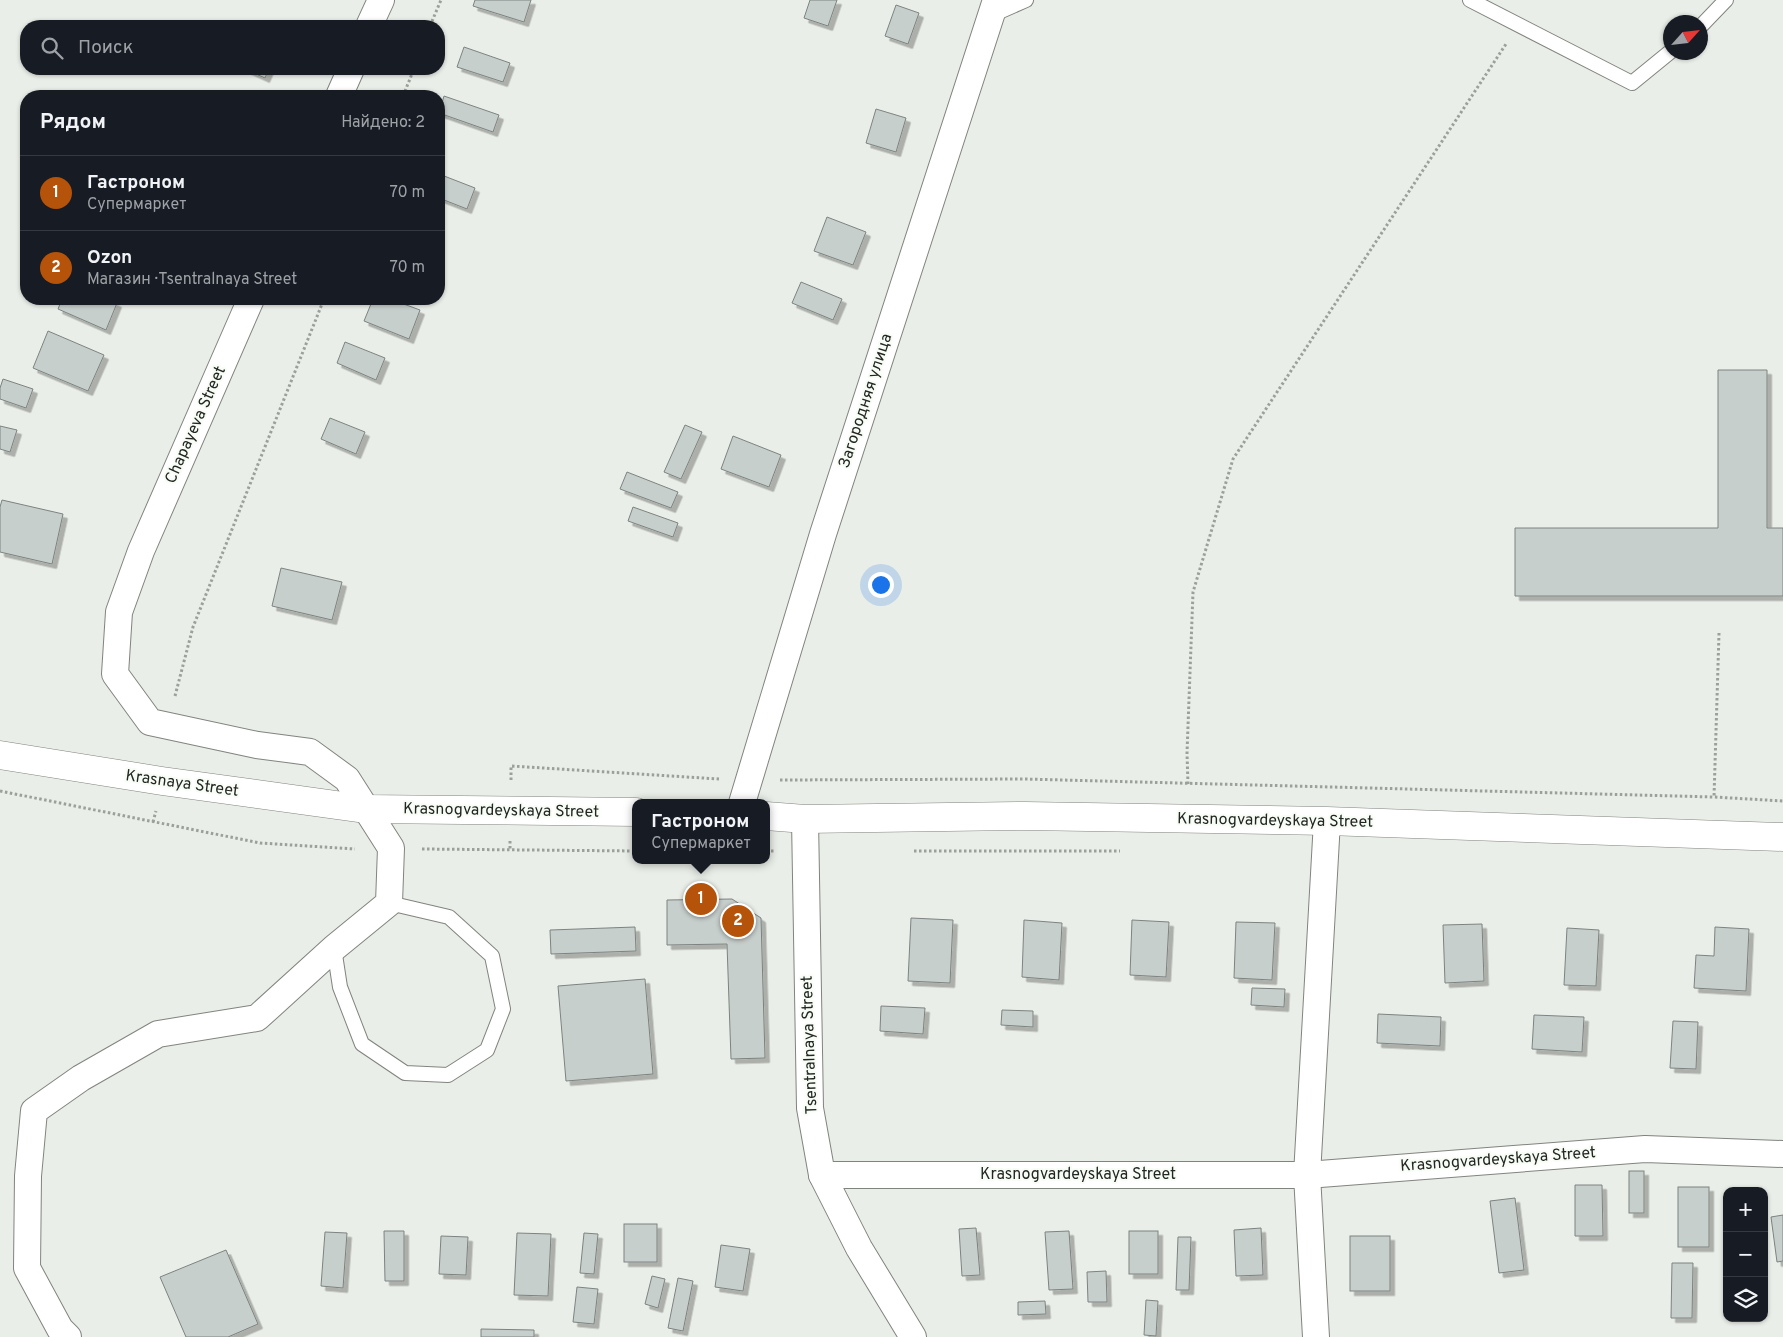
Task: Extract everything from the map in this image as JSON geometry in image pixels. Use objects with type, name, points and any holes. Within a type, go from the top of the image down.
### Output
[{"type":"street","points":[[373,20],[381,0]]},
{"type":"street","name":"Загородняя улица","points":[[743,799],[826,524],[994,7]]},
{"type":"street","points":[[342,90],[348,75]]},
{"type":"street","name":"Chapayeva Street","points":[[247,305],[141,551],[119,612],[115,674],[150,722],[257,745],[310,752],[347,779],[391,848]]},
{"type":"street","name":"Krasnaya Street","points":[[0,755],[162,781],[365,809]]},
{"type":"street","name":"Krasnogvardeyskaya Street","points":[[365,809],[632,812]]},
{"type":"street","name":"Krasnogvardeyskaya Street","points":[[770,816],[805,819],[1025,816],[1327,821],[1783,837]]},
{"type":"street","name":"Tsentralnaya Street","points":[[805,819],[810,1108],[822,1175],[859,1248],[913,1337]]},
{"type":"street","points":[[1316,1337],[1307,1175],[1327,821]]},
{"type":"street","points":[[68,1337],[60,1328],[27,1268],[28,1176],[34,1111],[81,1078],[158,1034],[257,1018],[334,948],[389,903],[391,848]]},
{"type":"street","name":"Krasnogvardeyskaya Street","points":[[822,1175],[1307,1175],[1645,1149],[1783,1154]]},
{"type":"lane","points":[[994,7],[1026,0]]},
{"type":"lane","points":[[1470,0],[1632,83],[1663,58]]},
{"type":"lane","points":[[1708,19],[1726,0]]},
{"type":"lane","points":[[334,948],[340,987],[362,1044],[405,1073],[448,1075],[487,1050],[503,1008],[492,956],[449,917],[389,903]]},
{"type":"path","points":[[433,20],[441,0]]},
{"type":"path","points":[[1188,784],[1187,753],[1193,592],[1233,459],[1518,25]]},
{"type":"path","points":[[405,90],[412,75]]},
{"type":"path","points":[[168,726],[193,627],[322,305]]},
{"type":"path","points":[[1714,797],[1719,633]]},
{"type":"path","points":[[1024,779],[1714,797],[1783,801]]},
{"type":"path","points":[[154,822],[162,781]]},
{"type":"path","points":[[0,791],[260,844],[357,849],[632,851]]},
{"type":"building","points":[[475,0],[531,0],[524,22],[473,6]]},
{"type":"building","points":[[810,0],[837,0],[828,26],[804,18]]},
{"type":"building","points":[[896,5],[919,13],[908,44],[885,36]]},
{"type":"building","points":[[464,47],[510,63],[503,82],[457,67]]},
{"type":"building","points":[[445,96],[499,115],[493,132],[445,115]]},
{"type":"building","points":[[876,109],[906,118],[896,152],[866,143]]},
{"type":"building","points":[[445,176],[475,188],[467,209],[445,200]]},
{"type":"building","points":[[827,217],[866,232],[853,265],[814,251]]},
{"type":"building","points":[[801,282],[842,299],[833,320],[792,303]]},
{"type":"building","points":[[60,305],[116,305],[106,330],[58,309]]},
{"type":"building","points":[[371,305],[406,305],[420,310],[409,339],[364,321]]},
{"type":"building","points":[[48,331],[104,355],[88,391],[33,368]]},
{"type":"building","points":[[345,342],[385,358],[376,380],[337,363]]},
{"type":"building","points":[[1718,370],[1767,370],[1767,528],[1783,528],[1783,596],[1515,596],[1515,528],[1718,528]]},
{"type":"building","points":[[3,379],[33,389],[26,408],[0,399],[0,388]]},
{"type":"building","points":[[330,418],[365,432],[356,454],[321,439]]},
{"type":"building","points":[[685,425],[702,432],[681,479],[664,472]]},
{"type":"building","points":[[0,426],[17,430],[10,452],[0,449]]},
{"type":"building","points":[[733,436],[781,455],[769,487],[721,469]]},
{"type":"building","points":[[627,472],[678,492],[671,508],[620,489]]},
{"type":"building","points":[[2,500],[63,514],[52,564],[0,552],[0,507]]},
{"type":"building","points":[[633,507],[678,523],[673,537],[628,521]]},
{"type":"building","points":[[281,568],[342,582],[332,620],[272,606]]},
{"type":"building","points":[[732,899],[761,918],[765,1058],[731,1059],[727,944],[667,945],[667,900]]},
{"type":"building","points":[[911,918],[953,920],[950,983],[908,981]]},
{"type":"building","points":[[1024,920],[1062,923],[1059,980],[1022,977]]},
{"type":"building","points":[[1132,920],[1169,922],[1166,977],[1130,975]]},
{"type":"building","points":[[1236,922],[1275,923],[1272,980],[1234,978]]},
{"type":"building","points":[[1482,924],[1484,981],[1445,983],[1443,925]]},
{"type":"building","points":[[635,927],[636,951],[551,954],[550,930]]},
{"type":"building","points":[[1715,927],[1749,929],[1746,991],[1694,988],[1696,955],[1714,956]]},
{"type":"building","points":[[1567,928],[1599,930],[1596,986],[1564,985]]},
{"type":"building","points":[[645,979],[653,1074],[566,1081],[558,986]]},
{"type":"building","points":[[1252,988],[1285,989],[1284,1007],[1251,1005]]},
{"type":"building","points":[[881,1006],[925,1008],[923,1034],[880,1031]]},
{"type":"building","points":[[1002,1010],[1033,1011],[1033,1027],[1001,1025]]},
{"type":"building","points":[[1378,1014],[1441,1017],[1440,1046],[1377,1043]]},
{"type":"building","points":[[1534,1015],[1584,1017],[1582,1052],[1532,1049]]},
{"type":"building","points":[[1673,1021],[1698,1022],[1696,1069],[1670,1068]]},
{"type":"building","points":[[1629,1171],[1644,1171],[1644,1213],[1629,1213]]},
{"type":"building","points":[[1575,1185],[1602,1185],[1603,1236],[1575,1236]]},
{"type":"building","points":[[1678,1187],[1709,1187],[1709,1247],[1678,1247]]},
{"type":"building","points":[[1515,1198],[1524,1270],[1499,1273],[1490,1201]]},
{"type":"building","points":[[1783,1215],[1783,1261],[1777,1262],[1771,1217]]},
{"type":"building","points":[[624,1224],[657,1224],[657,1262],[624,1262]]},
{"type":"building","points":[[976,1228],[980,1275],[962,1276],[959,1229]]},
{"type":"building","points":[[1261,1228],[1263,1275],[1236,1276],[1234,1230]]},
{"type":"building","points":[[384,1231],[404,1231],[404,1281],[385,1281]]},
{"type":"building","points":[[1069,1231],[1073,1289],[1049,1290],[1045,1232]]},
{"type":"building","points":[[1129,1231],[1158,1231],[1158,1274],[1129,1274]]},
{"type":"building","points":[[325,1232],[347,1233],[343,1288],[321,1286]]},
{"type":"building","points":[[517,1233],[551,1234],[548,1296],[514,1295]]},
{"type":"building","points":[[584,1233],[598,1234],[594,1274],[580,1273]]},
{"type":"building","points":[[441,1236],[468,1237],[466,1275],[439,1274]]},
{"type":"building","points":[[1350,1236],[1390,1236],[1390,1291],[1350,1291]]},
{"type":"building","points":[[1178,1237],[1191,1237],[1189,1290],[1176,1290]]},
{"type":"building","points":[[721,1245],[750,1249],[743,1291],[715,1287]]},
{"type":"building","points":[[226,1250],[258,1324],[228,1337],[186,1337],[160,1277]]},
{"type":"building","points":[[1672,1263],[1693,1263],[1692,1318],[1671,1318]]},
{"type":"building","points":[[1106,1271],[1107,1302],[1088,1302],[1087,1272]]},
{"type":"building","points":[[652,1276],[665,1279],[658,1308],[645,1304]]},
{"type":"building","points":[[678,1278],[693,1281],[683,1331],[668,1328]]},
{"type":"building","points":[[577,1287],[598,1289],[594,1324],[573,1322]]},
{"type":"building","points":[[1146,1300],[1158,1301],[1156,1336],[1144,1335]]},
{"type":"building","points":[[1045,1301],[1046,1314],[1018,1315],[1018,1302]]},
{"type":"building","points":[[481,1329],[534,1330],[534,1337],[481,1337]]},
{"type":"place","name":"Гастроном","points":[[701,899]]},
{"type":"place","name":"Ozon","points":[[738,921]]}]
